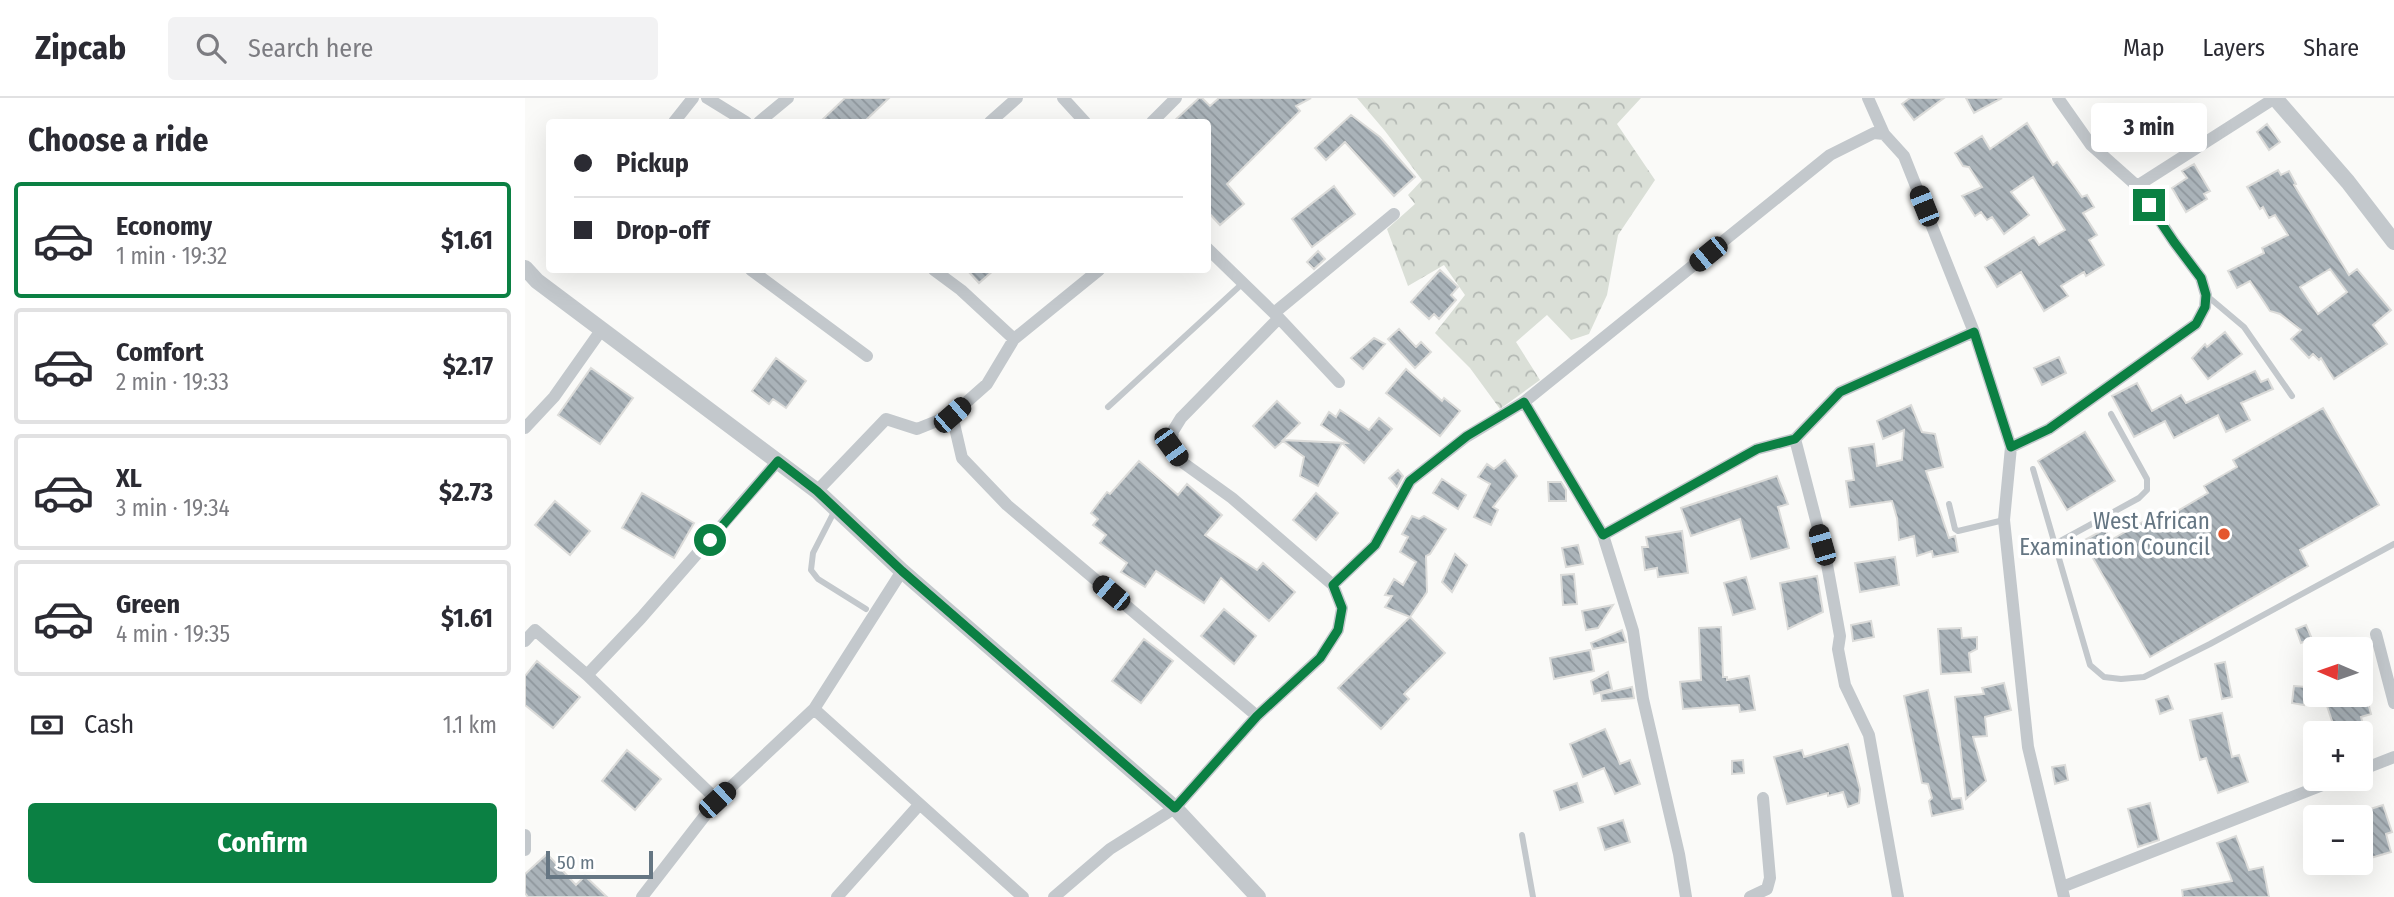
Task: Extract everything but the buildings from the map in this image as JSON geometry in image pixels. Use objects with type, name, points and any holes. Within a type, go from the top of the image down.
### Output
[{"type":"street","points":[[676,119],[693,98]]},
{"type":"street","points":[[707,98],[741,119]]},
{"type":"street","points":[[763,119],[788,98]]},
{"type":"street","points":[[993,119],[1017,98]]},
{"type":"street","points":[[1063,98],[1082,119]]},
{"type":"street","points":[[1154,119],[1176,98]]},
{"type":"street","points":[[1868,98],[1884,134],[1904,156],[1974,332],[2011,447],[2004,520],[2028,747],[2063,892],[2309,791]]},
{"type":"street","points":[[2011,447],[2049,429],[2196,324],[2205,307],[2206,295],[2201,278],[2137,186],[2091,145],[2058,98]]},
{"type":"street","points":[[2137,186],[2275,98],[2348,182],[2394,242]]},
{"type":"street","points":[[1333,585],[1375,545],[1410,481],[1467,436],[1524,402],[1830,155],[1874,133],[1884,134]]},
{"type":"street","points":[[1054,897],[1110,849],[1175,808],[1257,716],[1320,658],[1338,630],[1342,608],[1333,585],[1232,498],[1182,462],[1171,447],[1173,431],[1181,418],[1276,316],[1394,214]]},
{"type":"street","points":[[1211,252],[1339,382]]},
{"type":"street","points":[[525,268],[537,281],[817,491],[902,571],[1175,808],[1258,897]]},
{"type":"street","points":[[755,273],[867,356]]},
{"type":"street","points":[[938,273],[961,290],[1014,339]]},
{"type":"street","points":[[817,491],[886,419],[917,429],[952,415],[987,384],[1014,339],[1095,273]]},
{"type":"street","points":[[525,428],[554,397],[602,329]]},
{"type":"street","points":[[1603,535],[1757,449],[1795,439],[1840,392],[1974,332]]},
{"type":"street","points":[[1524,402],[1603,535],[1633,631],[1643,699],[1679,854],[1686,897]]},
{"type":"street","points":[[952,415],[962,458],[1007,505],[1257,716]]},
{"type":"street","points":[[1795,439],[1826,559],[1840,636],[1838,649],[1845,685],[1869,735],[1898,897]]},
{"type":"street","points":[[587,675],[641,618],[778,461]]},
{"type":"street","points":[[642,897],[717,800],[814,709],[902,571]]},
{"type":"street","points":[[525,641],[530,625],[587,675],[717,800]]},
{"type":"street","points":[[2376,634],[2394,703]]},
{"type":"street","points":[[814,709],[1023,897]]},
{"type":"street","points":[[2373,765],[2394,757]]},
{"type":"street","points":[[1749,897],[1767,889],[1770,878],[1763,798]]},
{"type":"street","points":[[837,897],[919,805]]},
{"type":"street","points":[[525,835],[525,850]]},
{"type":"lane","points":[[1108,407],[1243,284]]},
{"type":"lane","points":[[2206,295],[2244,327],[2292,396]]},
{"type":"lane","points":[[2055,544],[2139,498],[2147,490],[2147,479],[2111,414]]},
{"type":"lane","points":[[2033,469],[2090,665],[2104,677],[2144,677],[2394,544]]},
{"type":"lane","points":[[1949,504],[1955,529],[1958,531],[2004,520]]},
{"type":"lane","points":[[836,508],[814,553],[811,570],[818,579],[866,608]]},
{"type":"lane","points":[[1522,835],[1534,897]]},
{"type":"green space","points":[[1357,98],[1641,98],[1617,124],[1655,180],[1618,235],[1607,295],[1589,334],[1571,340],[1547,315],[1516,342],[1540,380],[1500,409],[1470,368],[1435,333],[1465,295],[1444,265],[1408,286],[1387,229],[1415,204],[1408,195],[1422,180]]},
{"type":"place","name":"West African Examination Council","points":[[2224,534]]},
{"type":"route","points":[[710,540],[778,461],[817,491],[902,571],[1175,808],[1257,716],[1320,658],[1338,630],[1342,608],[1333,585],[1375,545],[1410,481],[1467,436],[1524,402],[1603,535],[1757,449],[1795,439],[1840,392],[1974,332],[2011,447],[2049,429],[2196,324],[2205,307],[2206,295],[2201,278],[2149,205]]}]
